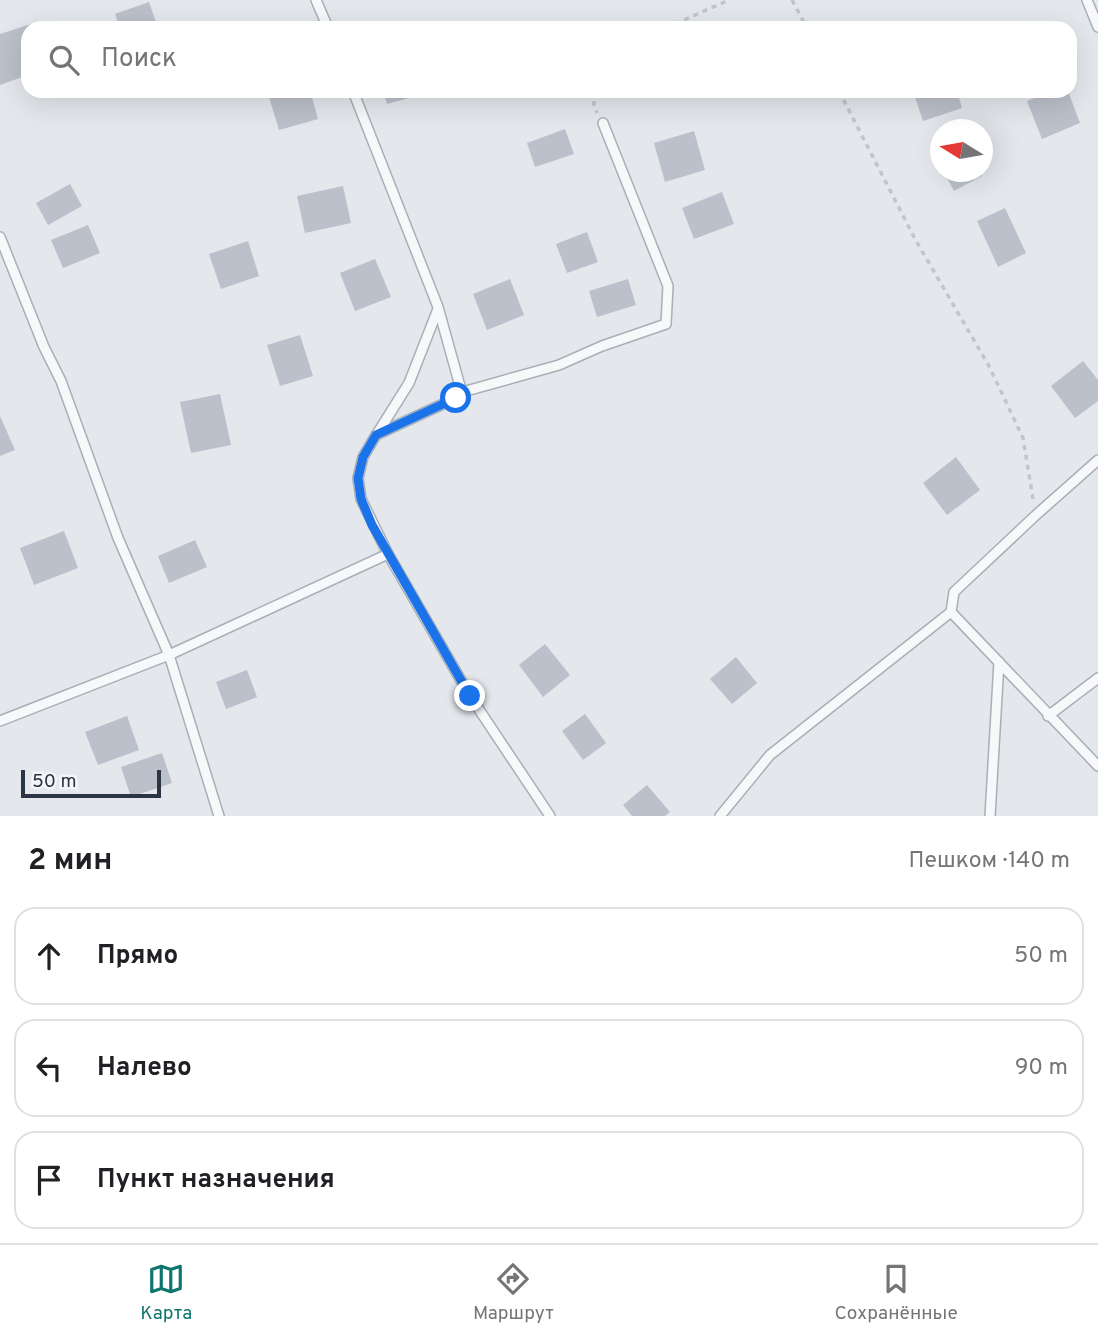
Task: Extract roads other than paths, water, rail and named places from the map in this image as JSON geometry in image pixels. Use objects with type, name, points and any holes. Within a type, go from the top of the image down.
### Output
[{"type":"lane","points":[[316,0],[325,21]]},
{"type":"lane","points":[[1087,0],[1098,27]]},
{"type":"lane","points":[[356,98],[438,307],[460,386],[456,398],[376,435]]},
{"type":"lane","points":[[459,393],[559,365],[602,346],[666,324],[668,286],[603,124]]},
{"type":"lane","points":[[0,237],[44,347],[61,381],[118,538],[169,655],[219,816]]},
{"type":"lane","points":[[438,307],[409,383],[363,457],[358,478],[361,499],[388,554],[470,696],[550,816]]},
{"type":"lane","points":[[720,816],[770,755],[951,612],[954,592],[1098,460]]},
{"type":"lane","points":[[0,721],[169,655],[388,554]]},
{"type":"lane","points":[[951,612],[1098,766]]},
{"type":"lane","points":[[990,816],[999,662]]},
{"type":"lane","points":[[1048,716],[1098,678]]}]
